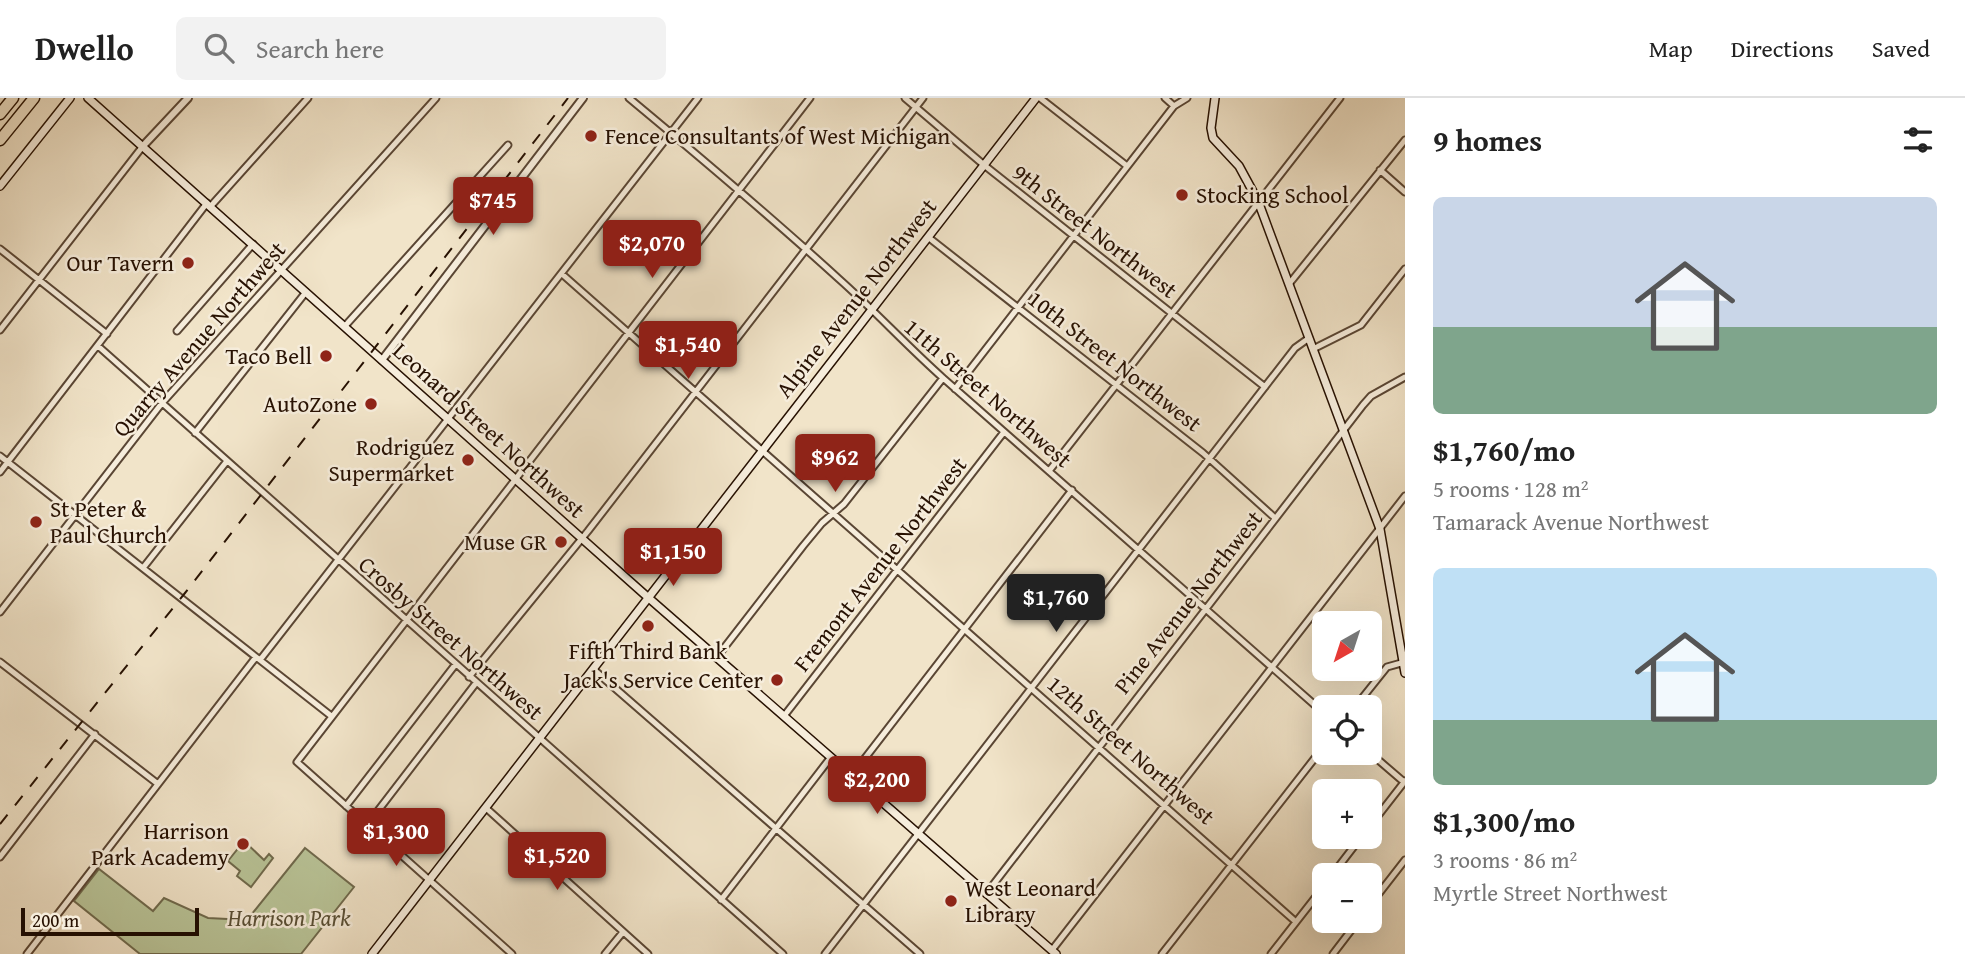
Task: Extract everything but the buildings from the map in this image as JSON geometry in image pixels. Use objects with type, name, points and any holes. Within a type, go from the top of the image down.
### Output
[{"type":"highway","points":[[0,114],[13,98]]},
{"type":"highway","points":[[0,140],[34,98]]},
{"type":"main road","points":[[0,186],[70,98]]},
{"type":"main road","name":"Leonard Street Northwest","points":[[88,98],[1054,953]]},
{"type":"main road","name":"Alpine Avenue Northwest","points":[[372,954],[1038,98]]},
{"type":"main road","points":[[1215,98],[1210,128],[1213,138],[1239,166],[1258,201],[1380,529],[1405,673]]},
{"type":"street","points":[[0,330],[143,146],[188,98]]},
{"type":"street","points":[[0,472],[209,205],[308,98]]},
{"type":"street","name":"Quarry Avenue Northwest","points":[[0,612],[162,403],[436,98]]},
{"type":"street","points":[[383,360],[583,98]]},
{"type":"street","name":"11th Street Northwest","points":[[629,98],[806,250],[872,309],[884,325],[1003,432],[1312,702]]},
{"type":"street","points":[[27,954],[158,784],[339,562],[698,98]]},
{"type":"street","points":[[509,953],[297,762],[330,715],[810,98]]},
{"type":"street","name":"9th Street Northwest","points":[[905,98],[984,165],[1265,387]]},
{"type":"street","points":[[470,677],[582,538],[923,98]]},
{"type":"street","points":[[1038,98],[1128,166]]},
{"type":"street","points":[[1165,98],[1174,106]]},
{"type":"street","points":[[956,389],[1174,106],[1187,98]]},
{"type":"street","points":[[1049,471],[1340,98]]},
{"type":"street","points":[[1289,284],[1405,140]]},
{"type":"street","points":[[345,326],[509,145]]},
{"type":"street","points":[[1380,170],[1405,192]]},
{"type":"street","name":"10th Street Northwest","points":[[928,237],[1209,458],[1275,518]]},
{"type":"street","points":[[177,331],[253,244]]},
{"type":"street","points":[[0,250],[107,334]]},
{"type":"street","points":[[1313,349],[1356,330],[1405,269]]},
{"type":"street","name":"12th Street Northwest","points":[[562,274],[899,568],[1296,922]]},
{"type":"street","points":[[195,433],[306,292]]},
{"type":"street","points":[[825,954],[1138,548],[1296,348],[1309,338]]},
{"type":"street","name":"Crosby Street Northwest","points":[[98,346],[783,954]]},
{"type":"street","name":"Pine Avenue Northwest","points":[[986,894],[1343,430],[1371,396],[1405,377]]},
{"type":"street","points":[[717,657],[809,538],[844,504],[943,378]]},
{"type":"street","name":"Fremont Avenue Northwest","points":[[784,716],[1003,432]]},
{"type":"street","points":[[0,456],[330,715]]},
{"type":"street","points":[[143,568],[227,461]]},
{"type":"street","points":[[852,775],[1072,490]]},
{"type":"street","points":[[1054,953],[1165,803],[1405,496]]},
{"type":"street","points":[[0,662],[158,784]]},
{"type":"street","points":[[1365,695],[1387,667],[1404,662]]},
{"type":"street","points":[[346,806],[455,665]]},
{"type":"street","points":[[593,669],[920,954]]},
{"type":"street","points":[[367,825],[476,683]]},
{"type":"street","points":[[0,857],[95,734]]},
{"type":"street","points":[[721,900],[831,757]]},
{"type":"street","points":[[1162,954],[1312,762]]},
{"type":"street","points":[[1382,763],[1405,782],[1382,811]]},
{"type":"street","points":[[486,808],[648,954]]},
{"type":"street","points":[[1341,863],[1352,849]]},
{"type":"street","points":[[1382,890],[1405,860]]},
{"type":"street","points":[[1271,954],[1312,902]]},
{"type":"street","points":[[606,954],[623,932]]},
{"type":"street","points":[[1333,954],[1349,933]]},
{"type":"green space","points":[[244,841],[264,860],[269,854],[273,858],[251,887],[237,876],[240,871],[228,861]]},
{"type":"green space","name":"Harrison Park","points":[[305,848],[354,887],[301,954],[140,954],[74,901],[99,869],[153,911],[164,898],[208,918],[247,920]]},
{"type":"railway","points":[[0,824],[185,593],[568,98]]},
{"type":"place","name":"Fence Consultants of West Michigan","points":[[591,136]]},
{"type":"place","name":"Stocking School","points":[[1182,195]]},
{"type":"place","name":"Our Tavern","points":[[188,263]]},
{"type":"place","name":"Taco Bell","points":[[326,356]]},
{"type":"place","name":"AutoZone","points":[[371,404]]},
{"type":"place","name":"Rodriguez Supermarket","points":[[468,460]]},
{"type":"place","name":"St Peter & Paul Church","points":[[36,522]]},
{"type":"place","name":"Muse GR","points":[[561,542]]},
{"type":"place","name":"Fifth Third Bank","points":[[648,626]]},
{"type":"place","name":"Jack's Service Center","points":[[777,680]]},
{"type":"place","name":"Harrison Park Academy","points":[[243,844]]},
{"type":"place","name":"West Leonard Library","points":[[951,901]]}]
